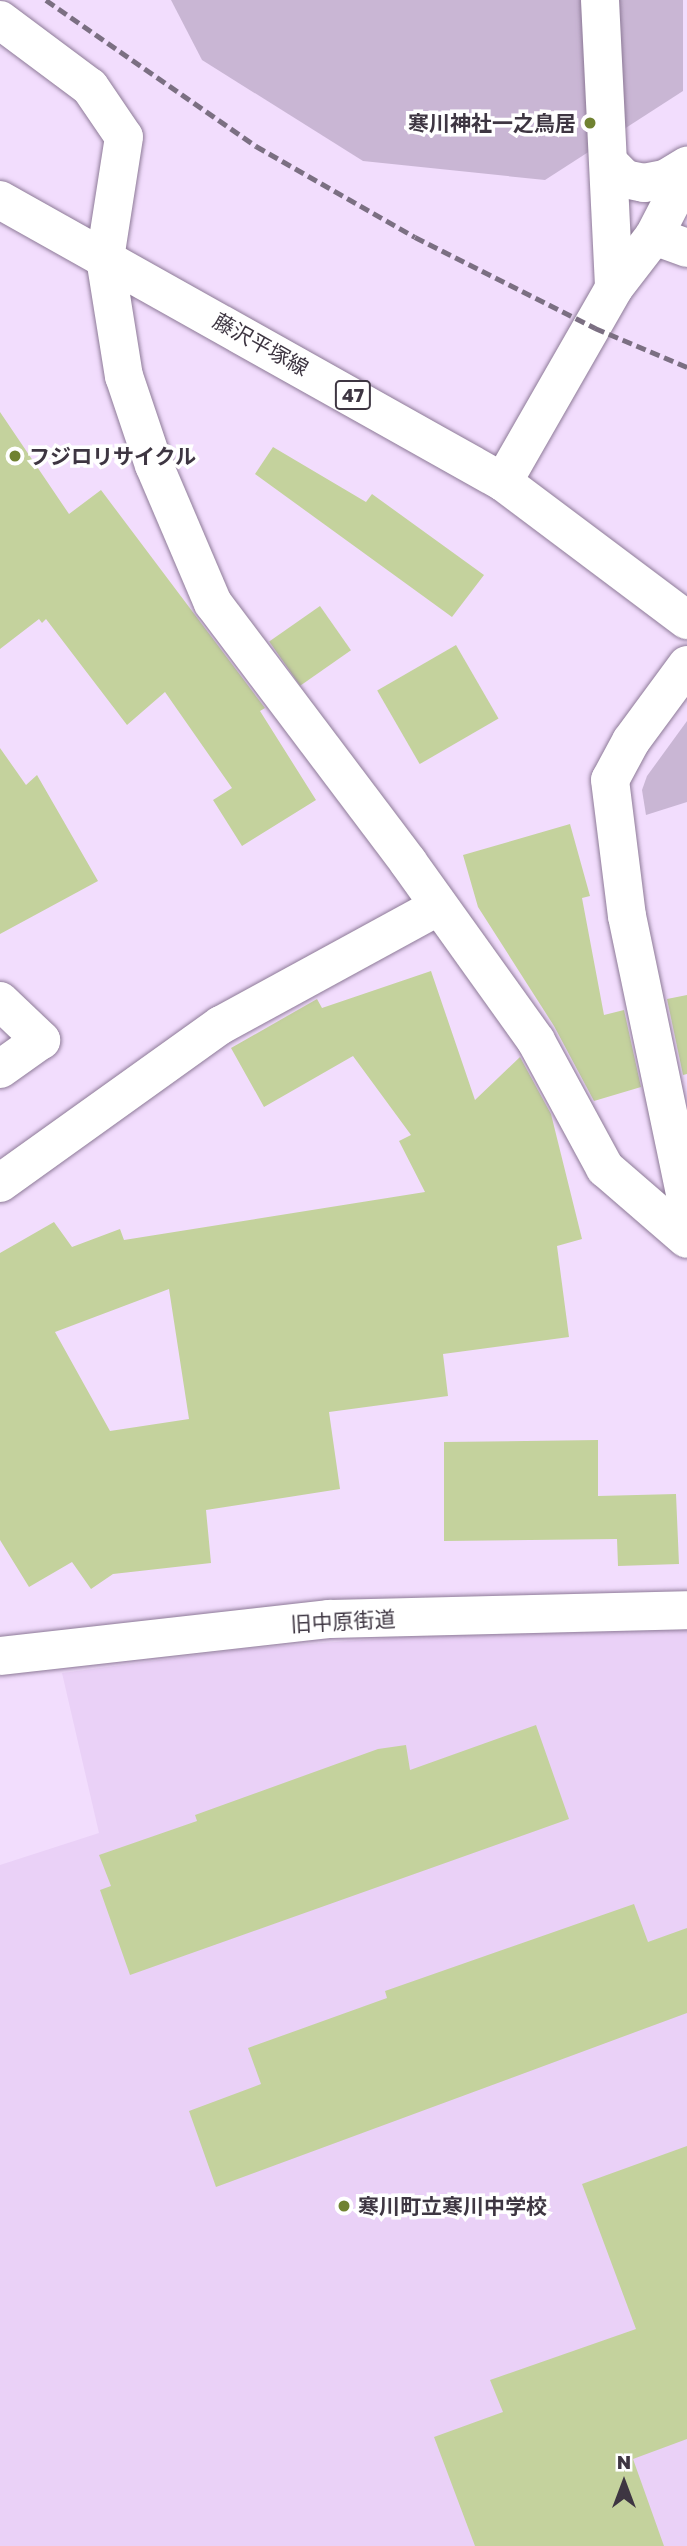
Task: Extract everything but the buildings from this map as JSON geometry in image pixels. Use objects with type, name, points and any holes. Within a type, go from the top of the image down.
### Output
[{"type":"street","points":[[600,0],[614,288]]},
{"type":"street","points":[[0,20],[90,87],[124,137],[105,258],[124,376],[154,464],[213,603],[536,1041],[605,1168],[687,1239]]},
{"type":"street","points":[[610,164],[625,179],[644,183],[665,179],[687,166]]},
{"type":"street","points":[[503,482],[614,288],[671,242],[687,172]]},
{"type":"street","name":"藤沢平塚線","points":[[0,200],[503,482],[687,620]]},
{"type":"street","points":[[687,665],[631,741],[610,780],[627,916],[687,1202]]},
{"type":"street","points":[[0,1184],[221,1025],[439,906]]},
{"type":"street","points":[[0,1001],[41,1040],[0,1069]]},
{"type":"street","name":"旧中原街道","points":[[0,1656],[329,1619],[687,1610]]},
{"type":"shaded area","points":[[171,0],[683,0],[683,91],[545,180],[363,161],[202,60]]},
{"type":"shaded area","points":[[687,721],[687,802],[646,815],[642,790],[647,776]]},
{"type":"shaded area","name":"寒川町立寒川中学校","points":[[687,1628],[687,2546],[0,2546],[0,1865],[99,1833],[62,1673],[243,1649],[400,1637]]},
{"type":"railway","points":[[46,0],[256,146],[415,237],[595,328],[687,367]]},
{"type":"place","name":"寒川神社一之鳥居","points":[[590,123]]},
{"type":"place","name":"フジロリサイクル","points":[[15,456]]},
{"type":"place","name":"寒川町立寒川中学校","points":[[344,2206]]}]
